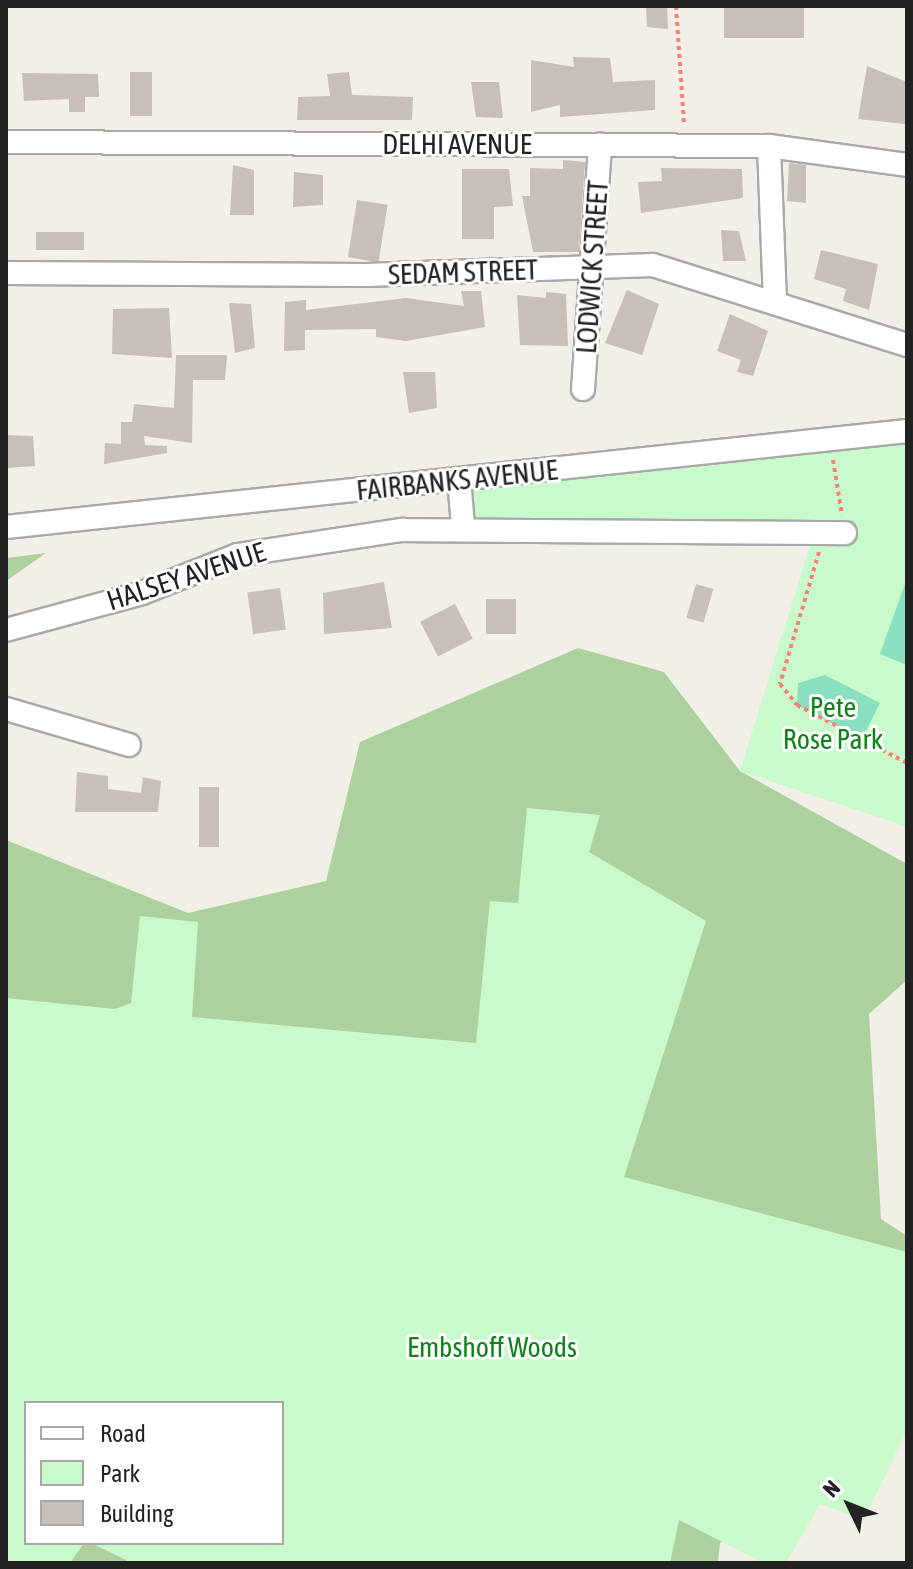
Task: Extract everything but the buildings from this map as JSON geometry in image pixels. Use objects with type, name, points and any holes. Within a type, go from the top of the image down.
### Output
[{"type":"street","name":"DELHI AVENUE","points":[[6,142],[769,146],[907,165]]},
{"type":"street","name":"LODWICK STREET","points":[[583,389],[595,269],[600,145]]},
{"type":"street","points":[[769,146],[775,301]]},
{"type":"street","name":"SEDAM STREET","points":[[6,273],[667,267],[907,345]]},
{"type":"street","name":"FAIRBANKS AVENUE","points":[[6,527],[907,431]]},
{"type":"street","points":[[459,479],[463,526]]},
{"type":"street","name":"HALSEY AVENUE","points":[[6,630],[142,593],[238,555],[463,526],[845,533]]},
{"type":"street","points":[[6,709],[129,745]]},
{"type":"path","points":[[676,6],[685,146]]},
{"type":"path","points":[[834,464],[845,533]]},
{"type":"path","points":[[820,532],[780,684],[797,705],[907,763]]},
{"type":"green space","name":"Pete Rose Park","points":[[907,431],[907,827],[740,771],[814,532],[463,526],[459,479]]},
{"type":"green space","points":[[46,553],[6,581],[6,558]]},
{"type":"green space","points":[[907,578],[907,665],[880,654]]},
{"type":"green space","name":"Embshoff Woods","points":[[578,648],[664,672],[740,771],[907,864],[907,980],[869,1014],[881,1219],[907,1236],[907,1424],[720,1543],[718,1563],[6,1563],[6,840],[188,913],[326,881],[360,742]]},
{"type":"green space","points":[[825,675],[880,703],[862,739],[797,705],[798,683]]},
{"type":"green space","name":"Embshoff Woods","points":[[527,808],[600,815],[589,852],[706,921],[624,1177],[907,1252],[907,1429],[864,1520],[820,1504],[786,1563],[764,1563],[679,1520],[670,1563],[132,1563],[95,1545],[284,1545],[284,1401],[24,1401],[24,1545],[83,1545],[70,1563],[6,1563],[6,998],[115,1009],[131,1003],[140,916],[198,922],[192,1017],[476,1043],[490,901],[518,903]]}]
